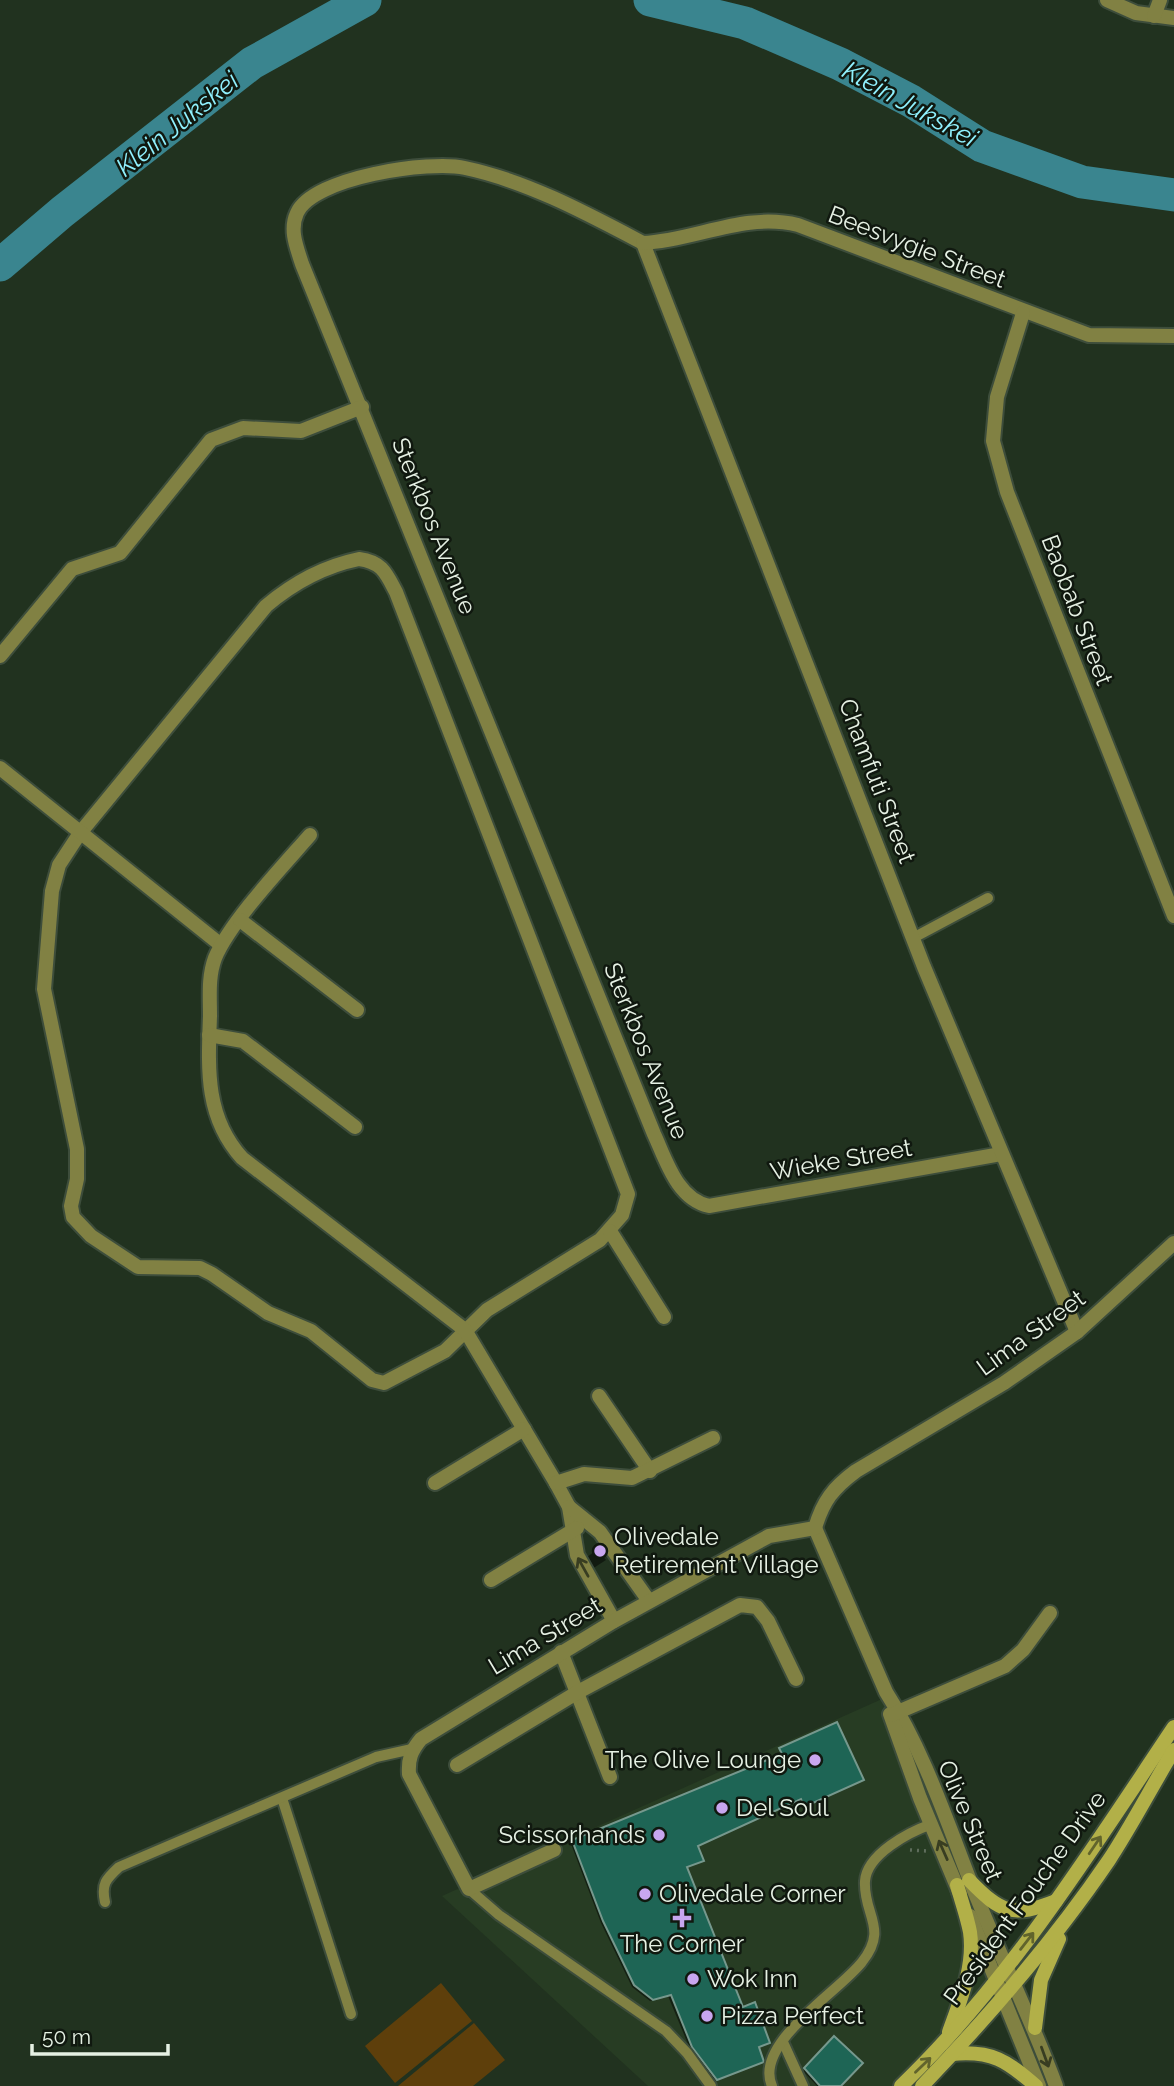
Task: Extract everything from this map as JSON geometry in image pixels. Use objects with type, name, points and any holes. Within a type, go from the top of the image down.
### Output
[{"type":"street","points":[[1107,0],[1136,13],[1174,18]]},
{"type":"street","points":[[1154,16],[1160,0]]},
{"type":"street","name":"Sterkbos Avenue","points":[[643,243],[506,181],[445,164],[417,166],[340,184],[312,194],[297,212],[293,235],[302,264],[654,1134],[676,1180],[690,1198]]},
{"type":"street","name":"Beesvygie Street","points":[[643,243],[673,242],[725,225],[778,220],[886,258],[1023,313],[1089,335],[1174,336]]},
{"type":"street","name":"Chamfuti Street","points":[[643,243],[913,938],[1077,1332]]},
{"type":"street","name":"Baobab Street","points":[[1023,313],[997,397],[993,441],[1007,492],[1174,916]]},
{"type":"street","points":[[0,656],[72,569],[120,553],[211,440],[243,428],[302,431],[362,407]]},
{"type":"street","points":[[366,560],[383,567],[546,974],[628,1194],[622,1215],[610,1231],[487,1310],[445,1351],[389,1383],[378,1382],[311,1331],[268,1313],[200,1268],[138,1267],[125,1261],[80,1226],[71,1206],[77,1179],[77,1149],[44,989],[52,891],[59,865],[80,834],[266,606],[286,590],[341,563],[366,560]]},
{"type":"street","points":[[0,768],[221,946]]},
{"type":"street","points":[[310,835],[221,946],[210,974],[211,1100],[227,1141],[242,1158],[465,1330],[569,1507],[577,1555],[614,1621]]},
{"type":"street","points":[[240,920],[357,1010]]},
{"type":"street","points":[[209,1035],[243,1041],[355,1127]]},
{"type":"street","name":"Wieke Street","points":[[690,1198],[709,1206],[1001,1154]]},
{"type":"street","points":[[610,1231],[664,1317]]},
{"type":"street","name":"Lima Street","points":[[412,1749],[421,1739],[649,1601],[769,1536],[815,1528],[821,1506],[841,1482],[1004,1383],[1077,1332],[1174,1242]]},
{"type":"street","points":[[599,1396],[650,1471]]},
{"type":"street","points":[[435,1483],[524,1429]]},
{"type":"street","points":[[556,1483],[584,1474],[632,1478],[713,1438]]},
{"type":"street","points":[[569,1507],[600,1532],[649,1601]]},
{"type":"street","points":[[491,1580],[587,1521]]},
{"type":"street","name":"Olive Street","points":[[815,1528],[886,1692],[963,1882],[1003,1998],[1038,2086]]},
{"type":"street","points":[[457,1765],[578,1692],[732,1607],[747,1604],[757,1606],[768,1621],[796,1679]]},
{"type":"street","points":[[894,1713],[1006,1666],[1023,1650],[1049,1613]]},
{"type":"street","points":[[561,1652],[610,1777]]},
{"type":"street","name":"Olive Street","points":[[894,1713],[943,1851],[963,1882],[1008,1966],[1056,2086]]},
{"type":"street","name":"President Fouche Drive","points":[[922,2086],[1056,1901],[1174,1727]]},
{"type":"street","points":[[412,1749],[408,1760],[409,1774],[469,1889],[554,1850]]},
{"type":"street","name":"President Fouche Drive","points":[[901,2086],[948,2049],[1016,1983],[1110,1858],[1174,1750]]},
{"type":"street","points":[[963,1882],[994,1905],[1008,1911],[1024,1912],[1056,1901]]},
{"type":"street","points":[[963,1882],[971,1955],[948,2049],[999,2057],[1038,2086]]},
{"type":"street","points":[[1034,2028],[1045,1968],[1072,1912]]},
{"type":"lane","points":[[913,938],[988,898]]},
{"type":"lane","points":[[105,1902],[102,1890],[106,1879],[119,1867],[376,1757],[412,1749]]},
{"type":"lane","points":[[282,1798],[351,2014]]},
{"type":"lane","points":[[758,2086],[771,2084],[769,2071],[783,2042],[801,2018],[853,1974],[868,1955],[875,1939],[876,1926],[866,1895],[865,1878],[873,1863],[888,1848],[932,1824]]},
{"type":"lane","points":[[469,1889],[499,1915],[666,2031],[687,2053],[711,2086]]},
{"type":"lane","points":[[783,2042],[803,2086]]},
{"type":"path","points":[[888,1848],[943,1851]]},
{"type":"shaded area","points":[[882,1699],[1004,1982],[892,2086],[648,2086],[442,1896]]},
{"type":"shaded area","points":[[441,1983],[472,2021],[395,2083],[365,2046]]},
{"type":"shaded area","points":[[474,2023],[505,2060],[473,2086],[398,2086]]},
{"type":"building","name":"Olivedale Corner","points":[[837,1722],[864,1780],[804,1807],[801,1799],[698,1846],[704,1861],[687,1867],[743,2007],[755,2002],[770,2043],[759,2047],[764,2062],[717,2080],[692,2047],[671,1995],[653,2000],[634,1985],[603,1921],[572,1840],[782,1754],[779,1748]]},
{"type":"building","points":[[834,2036],[863,2063],[841,2086],[820,2086],[804,2068]]},
{"type":"waterway","name":"Klein Jukskei","points":[[0,265],[62,212],[252,63],[365,0]]},
{"type":"waterway","name":"Klein Jukskei","points":[[650,0],[745,23],[840,64],[911,101],[982,146],[1082,182],[1174,195]]},
{"type":"place","name":"Olivedale Retirement Village","points":[[600,1551]]},
{"type":"place","name":"The Olive Lounge","points":[[815,1760]]},
{"type":"place","name":"Del Soul","points":[[722,1808]]},
{"type":"place","name":"Scissorhands","points":[[659,1835]]},
{"type":"place","name":"Olivedale Corner","points":[[645,1894]]},
{"type":"place","name":"The Corner","points":[[682,1918]]},
{"type":"place","name":"Wok Inn","points":[[693,1979]]},
{"type":"place","name":"Pizza Perfect","points":[[707,2016]]}]
